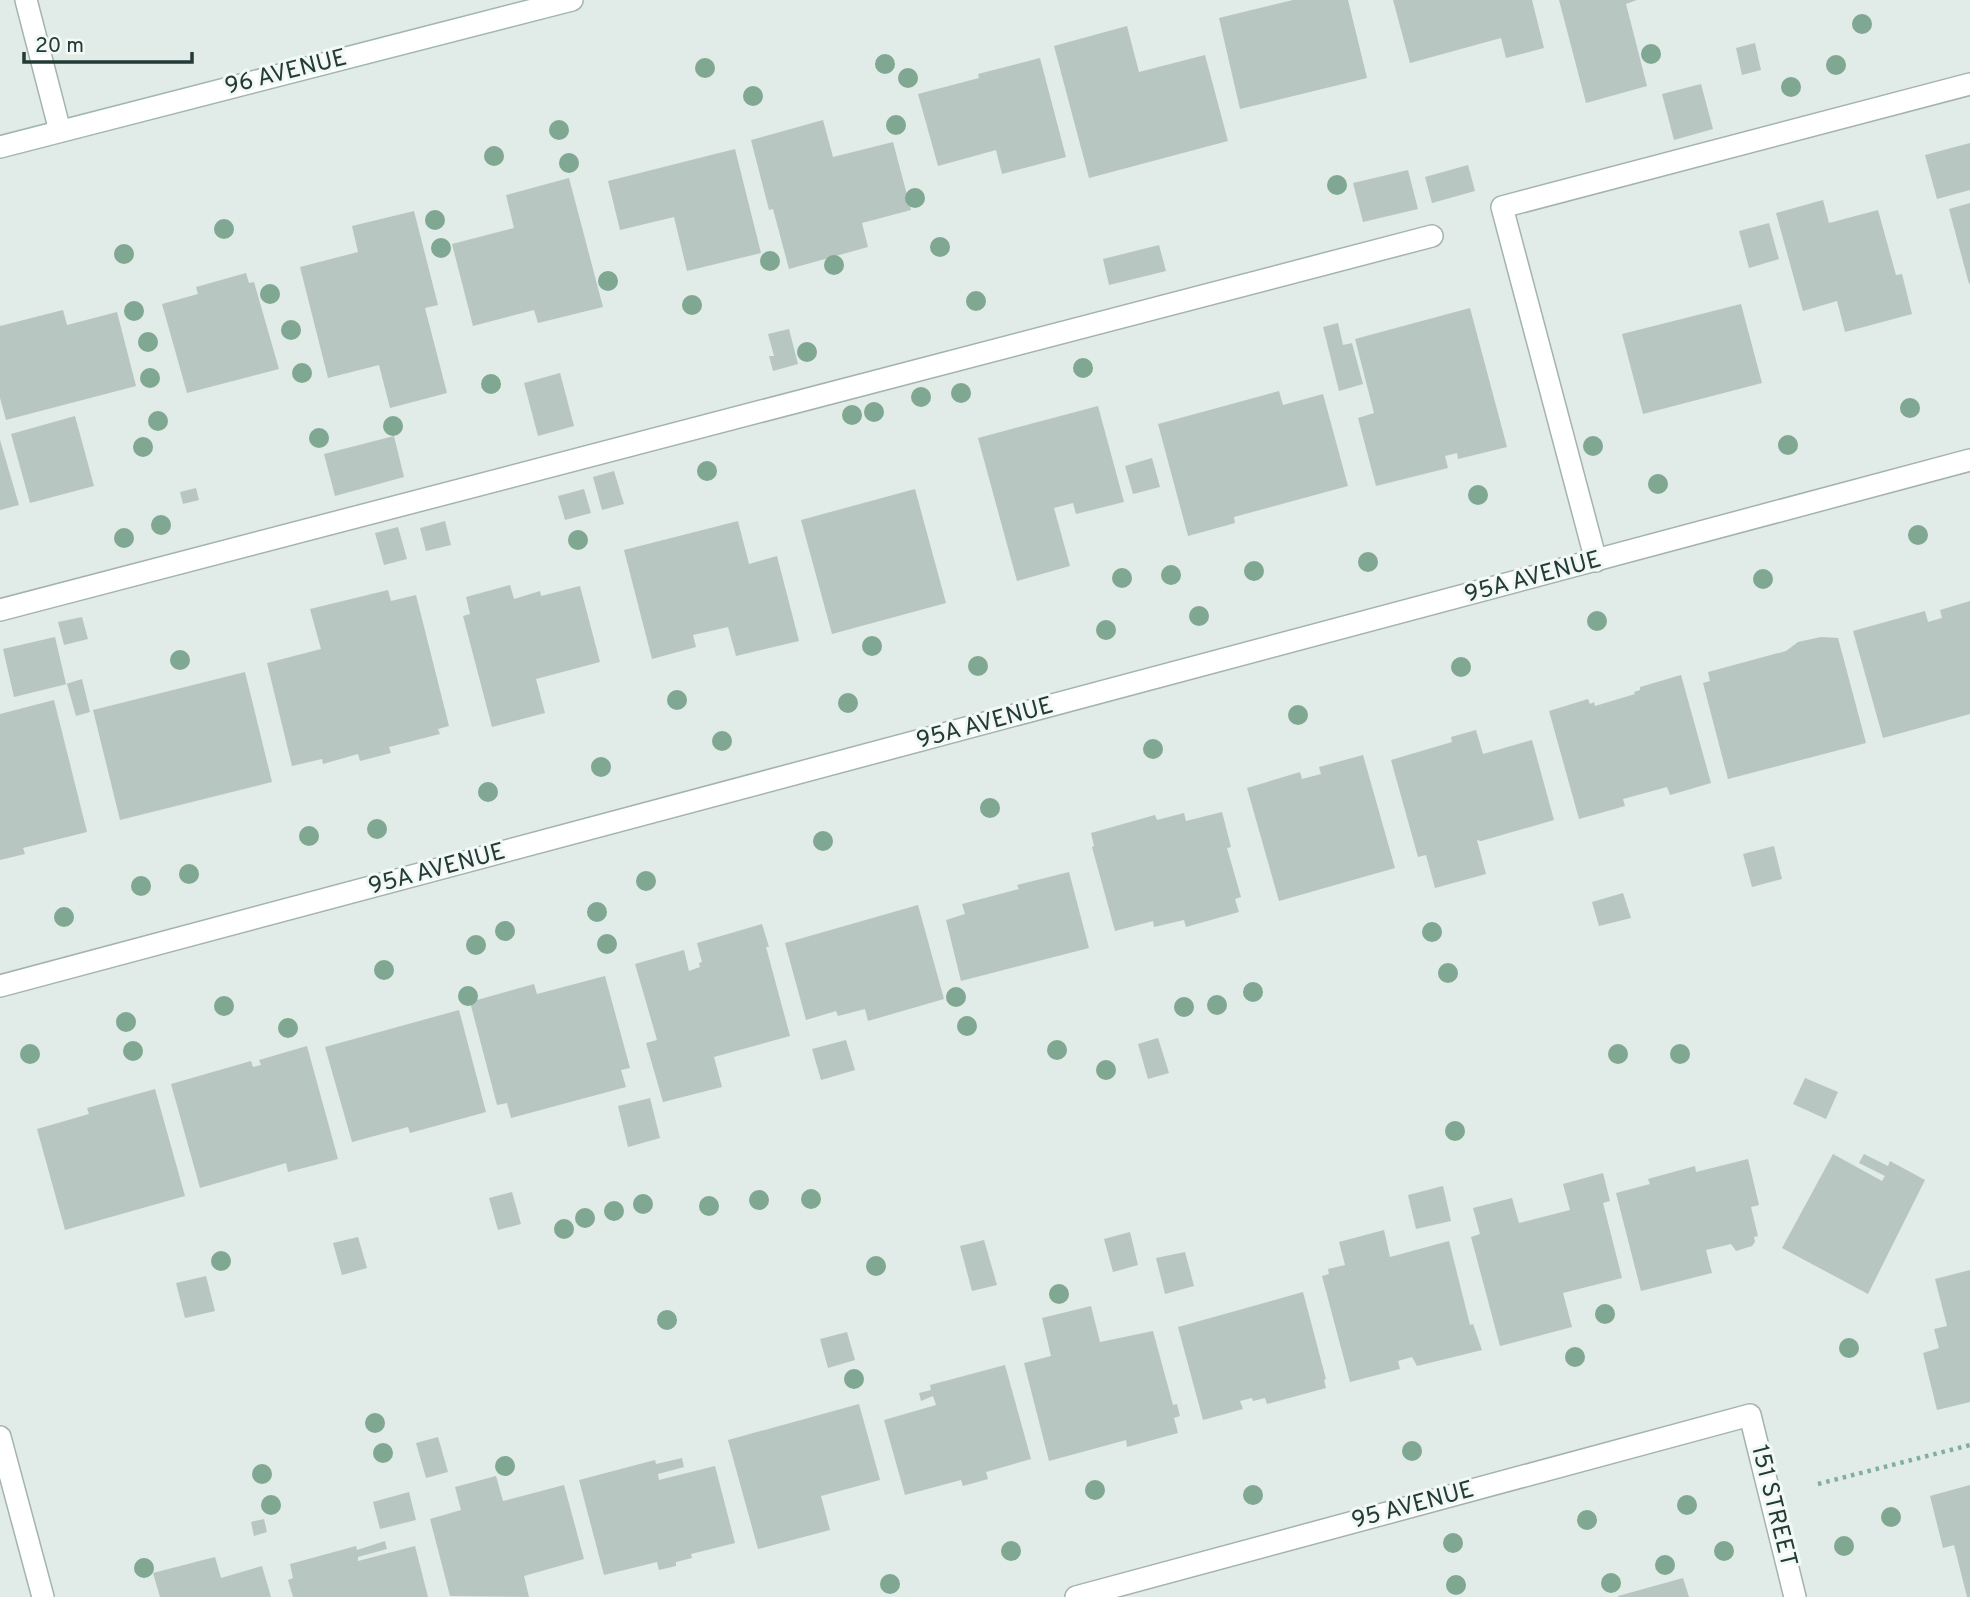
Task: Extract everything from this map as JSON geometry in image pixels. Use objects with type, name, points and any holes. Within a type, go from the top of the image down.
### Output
[{"type":"street","points":[[26,0],[60,131]]},
{"type":"street","name":"96 AVENUE","points":[[0,147],[572,0]]},
{"type":"street","points":[[1596,561],[1502,207],[1970,85]]},
{"type":"street","points":[[0,610],[1432,236]]},
{"type":"street","name":"95A AVENUE","points":[[0,986],[1970,460]]},
{"type":"street","name":"95 AVENUE","points":[[1076,1597],[1750,1415]]},
{"type":"street","name":"151 STREET","points":[[1750,1415],[1795,1597]]},
{"type":"street","points":[[0,1437],[43,1597]]},
{"type":"path","points":[[1818,1484],[1970,1445]]},
{"type":"building","points":[[1293,0],[1348,0],[1367,78],[1240,109],[1219,18]]},
{"type":"building","points":[[1393,0],[1532,0],[1544,48],[1506,58],[1501,38],[1410,63]]},
{"type":"building","points":[[1559,0],[1637,0],[1626,4],[1647,86],[1586,103]]},
{"type":"building","points":[[1127,26],[1139,72],[1205,55],[1228,141],[1089,178],[1054,46]]},
{"type":"building","points":[[1755,43],[1761,70],[1742,75],[1736,48]]},
{"type":"building","points":[[1040,58],[1066,157],[1002,174],[996,150],[938,166],[918,94],[979,78],[978,74]]},
{"type":"building","points":[[1701,84],[1713,129],[1674,140],[1662,94]]},
{"type":"building","points":[[823,120],[833,157],[893,142],[911,210],[862,223],[868,247],[789,269],[773,209],[769,210],[751,140]]},
{"type":"building","points":[[1970,143],[1970,190],[1937,199],[1925,155]]},
{"type":"building","points":[[735,149],[761,253],[687,271],[674,217],[620,230],[608,181]]},
{"type":"building","points":[[1468,165],[1475,191],[1432,203],[1425,177]]},
{"type":"building","points":[[1408,170],[1418,209],[1363,222],[1353,183]]},
{"type":"building","points":[[569,178],[603,307],[538,323],[534,310],[473,326],[452,244],[514,228],[506,195]]},
{"type":"building","points":[[1823,200],[1829,223],[1878,210],[1896,275],[1902,274],[1912,314],[1845,332],[1837,301],[1803,311],[1776,213]]},
{"type":"building","points":[[1970,203],[1970,283],[1969,284],[1949,209]]},
{"type":"building","points":[[414,211],[438,305],[425,308],[447,393],[390,408],[379,365],[328,378],[300,267],[358,252],[352,226]]},
{"type":"building","points":[[1769,223],[1779,259],[1749,268],[1739,231]]},
{"type":"building","points":[[1159,245],[1166,271],[1109,285],[1103,259]]},
{"type":"building","points":[[246,273],[249,283],[254,282],[279,369],[187,393],[162,304],[198,294],[196,287]]},
{"type":"building","points":[[1741,304],[1762,383],[1643,414],[1622,334]]},
{"type":"building","points":[[1470,308],[1507,447],[1458,459],[1457,453],[1445,456],[1448,468],[1376,486],[1358,418],[1374,413],[1355,339]]},
{"type":"building","points":[[63,310],[67,325],[117,312],[136,386],[6,420],[0,398],[0,326]]},
{"type":"building","points":[[1338,323],[1343,345],[1352,343],[1363,384],[1339,391],[1323,327]]},
{"type":"building","points":[[789,329],[798,364],[773,371],[769,356],[774,356],[768,334]]},
{"type":"building","points":[[560,373],[574,426],[538,436],[524,383]]},
{"type":"building","points":[[1279,391],[1283,405],[1323,394],[1348,486],[1234,517],[1235,523],[1188,536],[1158,424]]},
{"type":"building","points":[[1098,406],[1124,502],[1076,514],[1073,503],[1054,508],[1070,566],[1017,581],[978,438]]},
{"type":"building","points":[[75,416],[94,486],[30,503],[11,434]]},
{"type":"building","points":[[394,436],[404,477],[335,496],[324,454]]},
{"type":"building","points":[[0,440],[19,505],[0,510]]},
{"type":"building","points":[[1152,458],[1160,487],[1133,494],[1125,466]]},
{"type":"building","points":[[614,471],[624,504],[602,510],[593,477]]},
{"type":"building","points":[[196,488],[199,500],[183,504],[180,492]]},
{"type":"building","points":[[584,489],[591,513],[565,520],[558,496]]},
{"type":"building","points":[[915,489],[946,603],[832,634],[801,520]]},
{"type":"building","points":[[445,521],[451,545],[426,551],[420,528]]},
{"type":"building","points":[[738,521],[749,564],[777,556],[799,641],[736,656],[728,627],[693,635],[696,647],[652,659],[624,550]]},
{"type":"building","points":[[398,527],[407,559],[384,565],[375,533]]},
{"type":"building","points":[[510,585],[514,599],[540,591],[541,596],[580,586],[600,662],[536,679],[545,713],[492,727],[463,616],[470,614],[466,597]]},
{"type":"building","points":[[388,590],[391,601],[416,595],[449,726],[438,729],[440,734],[389,747],[391,753],[360,761],[358,754],[323,764],[322,759],[292,766],[267,663],[321,649],[310,609]]},
{"type":"building","points":[[1970,601],[1970,714],[1883,738],[1853,631],[1925,611],[1928,622],[1942,618],[1940,610]]},
{"type":"building","points":[[82,617],[88,639],[64,645],[58,622]]},
{"type":"building","points":[[55,637],[66,684],[82,679],[90,712],[76,716],[67,684],[14,697],[3,649]]},
{"type":"building","points":[[1821,637],[1838,638],[1866,743],[1728,779],[1703,683],[1710,681],[1708,672],[1786,651],[1798,642]]},
{"type":"building","points":[[245,672],[272,782],[120,820],[93,710]]},
{"type":"building","points":[[1681,675],[1711,783],[1670,795],[1667,787],[1623,799],[1625,806],[1579,819],[1549,711],[1588,699],[1590,704],[1594,702],[1595,706],[1635,694],[1640,687]]},
{"type":"building","points":[[54,700],[87,832],[23,848],[25,854],[0,860],[0,714]]},
{"type":"building","points":[[1476,730],[1483,754],[1532,740],[1554,820],[1477,840],[1486,874],[1435,888],[1426,855],[1418,857],[1391,760],[1452,742],[1451,737]]},
{"type":"building","points":[[1363,755],[1395,868],[1279,901],[1247,788],[1300,772],[1302,779],[1321,774],[1319,767]]},
{"type":"building","points":[[1222,812],[1231,847],[1227,848],[1241,897],[1235,899],[1239,912],[1186,927],[1184,920],[1154,927],[1153,921],[1115,931],[1092,847],[1091,833],[1155,815],[1157,820],[1184,813],[1186,821]]},
{"type":"building","points":[[1774,846],[1782,879],[1752,887],[1743,854]]},
{"type":"building","points":[[1069,872],[1089,948],[961,981],[946,920],[965,914],[962,904],[1019,889],[1017,885]]},
{"type":"building","points":[[1623,893],[1631,918],[1599,926],[1592,902]]},
{"type":"building","points":[[918,905],[944,999],[868,1021],[865,1009],[838,1016],[836,1011],[806,1020],[785,943]]},
{"type":"building","points":[[762,924],[790,1036],[714,1057],[722,1087],[663,1102],[646,1043],[657,1040],[635,964],[684,950],[689,971],[700,967],[699,963],[702,962],[697,943]]},
{"type":"building","points":[[605,976],[630,1068],[621,1070],[626,1087],[511,1118],[507,1103],[497,1105],[470,1002],[534,984],[537,994]]},
{"type":"building","points":[[459,1010],[486,1112],[410,1133],[408,1127],[352,1142],[325,1047]]},
{"type":"building","points":[[1158,1038],[1169,1073],[1148,1079],[1138,1044]]},
{"type":"building","points":[[846,1040],[855,1070],[821,1080],[812,1049]]},
{"type":"building","points":[[307,1046],[338,1159],[288,1172],[286,1163],[200,1188],[171,1084],[251,1061],[253,1067],[261,1065],[259,1060]]},
{"type":"building","points":[[1805,1078],[1838,1092],[1826,1119],[1793,1104]]},
{"type":"building","points":[[155,1089],[185,1196],[65,1230],[37,1129],[89,1114],[87,1108]]},
{"type":"building","points":[[650,1098],[660,1138],[628,1147],[618,1106]]},
{"type":"building","points":[[1833,1154],[1882,1181],[1885,1176],[1859,1163],[1864,1154],[1888,1166],[1890,1161],[1925,1180],[1868,1294],[1782,1248]]},
{"type":"building","points":[[1748,1159],[1759,1205],[1751,1207],[1758,1236],[1754,1237],[1752,1246],[1736,1251],[1731,1244],[1706,1250],[1712,1273],[1641,1291],[1616,1193],[1650,1184],[1648,1179],[1695,1166],[1696,1172]]},
{"type":"building","points":[[1603,1173],[1610,1201],[1603,1203],[1622,1278],[1563,1293],[1572,1327],[1500,1346],[1471,1237],[1480,1234],[1473,1208],[1512,1198],[1519,1223],[1570,1210],[1563,1184]]},
{"type":"building","points":[[1443,1186],[1451,1221],[1416,1229],[1408,1195]]},
{"type":"building","points":[[512,1192],[521,1224],[498,1230],[489,1198]]},
{"type":"building","points":[[1384,1230],[1390,1257],[1449,1241],[1470,1325],[1473,1324],[1482,1350],[1417,1366],[1412,1357],[1398,1361],[1400,1369],[1350,1382],[1322,1276],[1329,1274],[1328,1269],[1345,1265],[1339,1242]]},
{"type":"building","points":[[1130,1232],[1138,1265],[1113,1272],[1104,1239]]},
{"type":"building","points":[[358,1237],[367,1268],[342,1275],[333,1243]]},
{"type":"building","points":[[984,1240],[997,1285],[972,1291],[960,1246]]},
{"type":"building","points":[[1185,1252],[1194,1286],[1165,1294],[1156,1258]]},
{"type":"building","points":[[1970,1270],[1970,1402],[1937,1410],[1923,1353],[1939,1348],[1934,1329],[1947,1326],[1935,1279]]},
{"type":"building","points":[[206,1276],[215,1311],[185,1318],[176,1283]]},
{"type":"building","points":[[1303,1292],[1326,1388],[1267,1404],[1265,1398],[1240,1401],[1243,1409],[1203,1420],[1178,1327]]},
{"type":"building","points":[[1091,1306],[1100,1342],[1153,1331],[1173,1405],[1177,1404],[1180,1416],[1174,1418],[1178,1433],[1127,1447],[1126,1440],[1049,1461],[1024,1363],[1051,1356],[1042,1318]]},
{"type":"building","points":[[847,1332],[855,1360],[828,1368],[820,1339]]},
{"type":"building","points":[[1005,1365],[1031,1459],[986,1472],[988,1479],[963,1486],[961,1480],[905,1495],[884,1420],[936,1405],[933,1396],[921,1401],[919,1393],[931,1390],[930,1385]]},
{"type":"building","points":[[859,1404],[880,1480],[821,1496],[830,1530],[758,1549],[728,1440]]},
{"type":"building","points":[[438,1437],[448,1472],[426,1478],[416,1443]]},
{"type":"building","points":[[682,1458],[684,1467],[658,1474],[659,1480],[715,1466],[735,1543],[691,1554],[692,1558],[676,1562],[676,1566],[659,1570],[657,1562],[604,1575],[579,1480],[655,1460],[656,1464]]},
{"type":"building","points":[[496,1476],[503,1501],[564,1485],[584,1559],[524,1576],[529,1597],[450,1596],[430,1519],[461,1510],[455,1487]]},
{"type":"building","points":[[1970,1485],[1970,1597],[1967,1597],[1954,1545],[1943,1548],[1930,1496]]},
{"type":"building","points":[[409,1492],[416,1520],[380,1529],[373,1502]]},
{"type":"building","points":[[264,1519],[267,1532],[254,1536],[251,1522]]},
{"type":"building","points":[[385,1541],[387,1549],[358,1557],[358,1561],[415,1546],[428,1597],[293,1597],[288,1580],[293,1578],[290,1564],[356,1546],[357,1550]]},
{"type":"building","points":[[215,1557],[221,1578],[262,1566],[271,1597],[160,1597],[153,1573]]},
{"type":"building","points":[[1683,1578],[1689,1597],[1618,1597],[1618,1596]]}]
